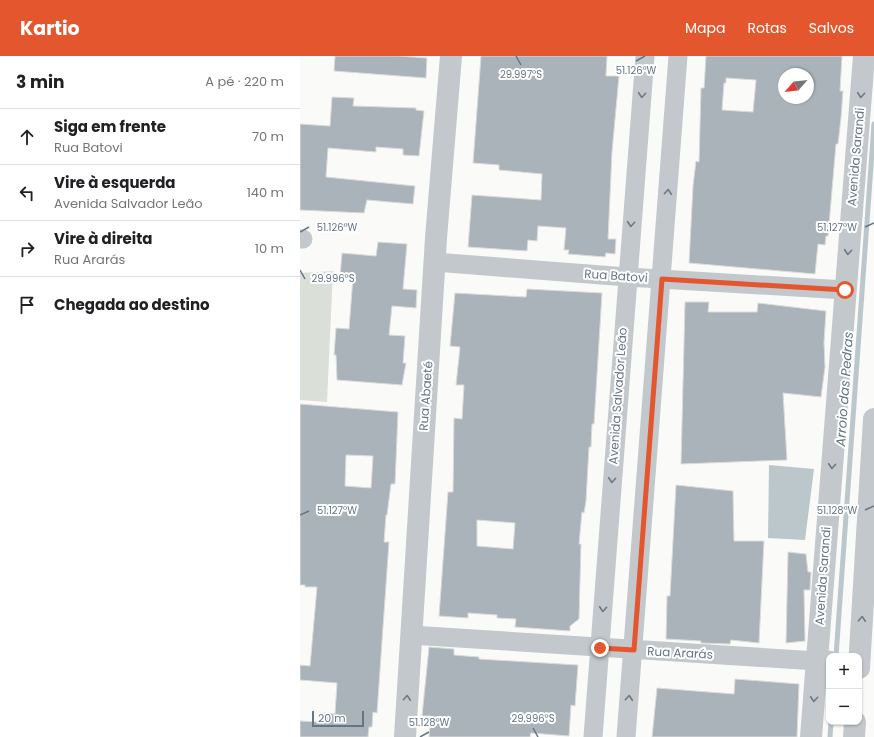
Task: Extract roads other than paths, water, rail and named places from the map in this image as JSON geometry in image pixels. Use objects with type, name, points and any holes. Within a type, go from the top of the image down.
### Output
[{"type":"street","name":"Rua Abaeté","points":[[404,737],[435,262],[451,56]]},
{"type":"street","name":"Avenida Salvador Leão","points":[[593,737],[645,56]]},
{"type":"street","points":[[626,737],[634,650],[678,56]]},
{"type":"street","name":"Avenida Sarandi","points":[[811,737],[823,660],[845,290],[864,56]]},
{"type":"street","name":"Rua Batovi","points":[[435,262],[627,277],[845,290]]},
{"type":"street","points":[[863,659],[874,431]]},
{"type":"street","name":"Rua Ararás","points":[[411,635],[600,648],[823,660]]},
{"type":"street","points":[[854,737],[855,725]]},
{"type":"waterway","name":"Arroio das Pedras","points":[[836,653],[874,124]]},
{"type":"waterway","name":"Arroio das Pedras","points":[[830,737],[831,725]]}]
